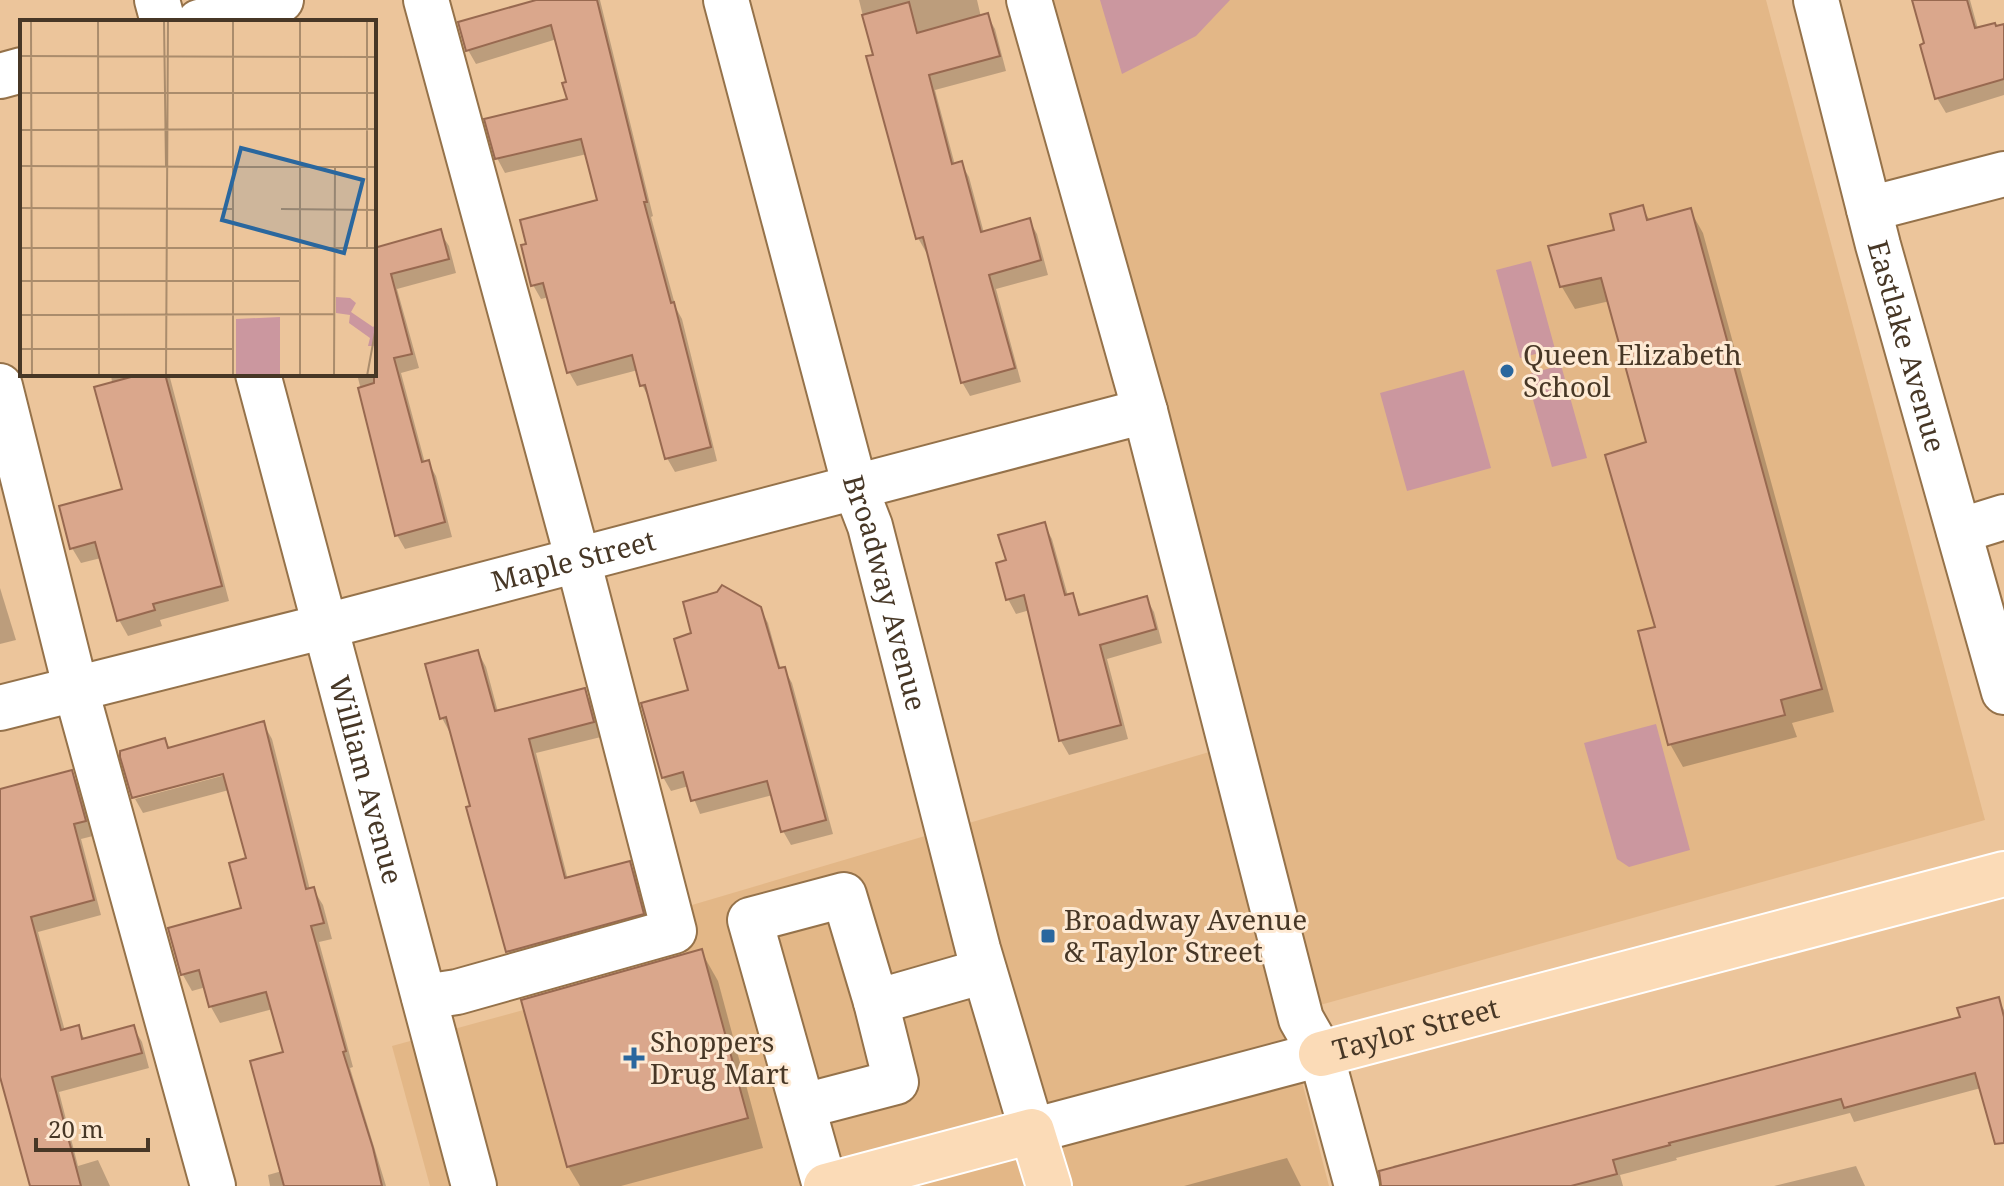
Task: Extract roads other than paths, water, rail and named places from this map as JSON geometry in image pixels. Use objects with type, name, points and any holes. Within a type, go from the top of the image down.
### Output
[{"type":"main road","name":"Taylor Street","points":[[1321,1054],[2004,874]]},
{"type":"main road","name":"Taylor Street","points":[[826,1186],[1032,1131]]},
{"type":"main road","name":"Broadway Avenue","points":[[1032,1131],[1049,1186]]},
{"type":"street","points":[[157,0],[162,20]]},
{"type":"street","points":[[206,20],[281,0]]},
{"type":"street","points":[[424,997],[457,992],[674,931],[578,560],[426,0]]},
{"type":"street","name":"Broadway Avenue","points":[[726,0],[855,487],[870,526],[984,971],[1032,1131]]},
{"type":"street","points":[[1029,0],[1145,411],[1301,1019],[1321,1054],[1357,1186]]},
{"type":"street","name":"Eastlake Avenue","points":[[1816,0],[1869,209],[2004,692]]},
{"type":"street","points":[[0,76],[20,71]]},
{"type":"street","points":[[1869,209],[2004,174]]},
{"type":"street","name":"William Avenue","points":[[259,376],[474,1186]]},
{"type":"street","points":[[0,386],[76,690],[213,1186]]},
{"type":"street","name":"Maple Street","points":[[0,708],[326,626],[1145,411]]},
{"type":"street","points":[[1959,531],[2004,517]]},
{"type":"street","points":[[804,1106],[896,1082],[844,895],[750,920],[826,1186]]},
{"type":"street","points":[[876,1002],[984,971]]},
{"type":"street","name":"Taylor Street","points":[[1032,1131],[1321,1054]]},
{"type":"place","name":"Queen Elizabeth School","points":[[1507,371]]},
{"type":"place","name":"Broadway Avenue & Taylor Street","points":[[1048,936]]},
{"type":"place","name":"Shoppers Drug Mart","points":[[634,1058]]}]
